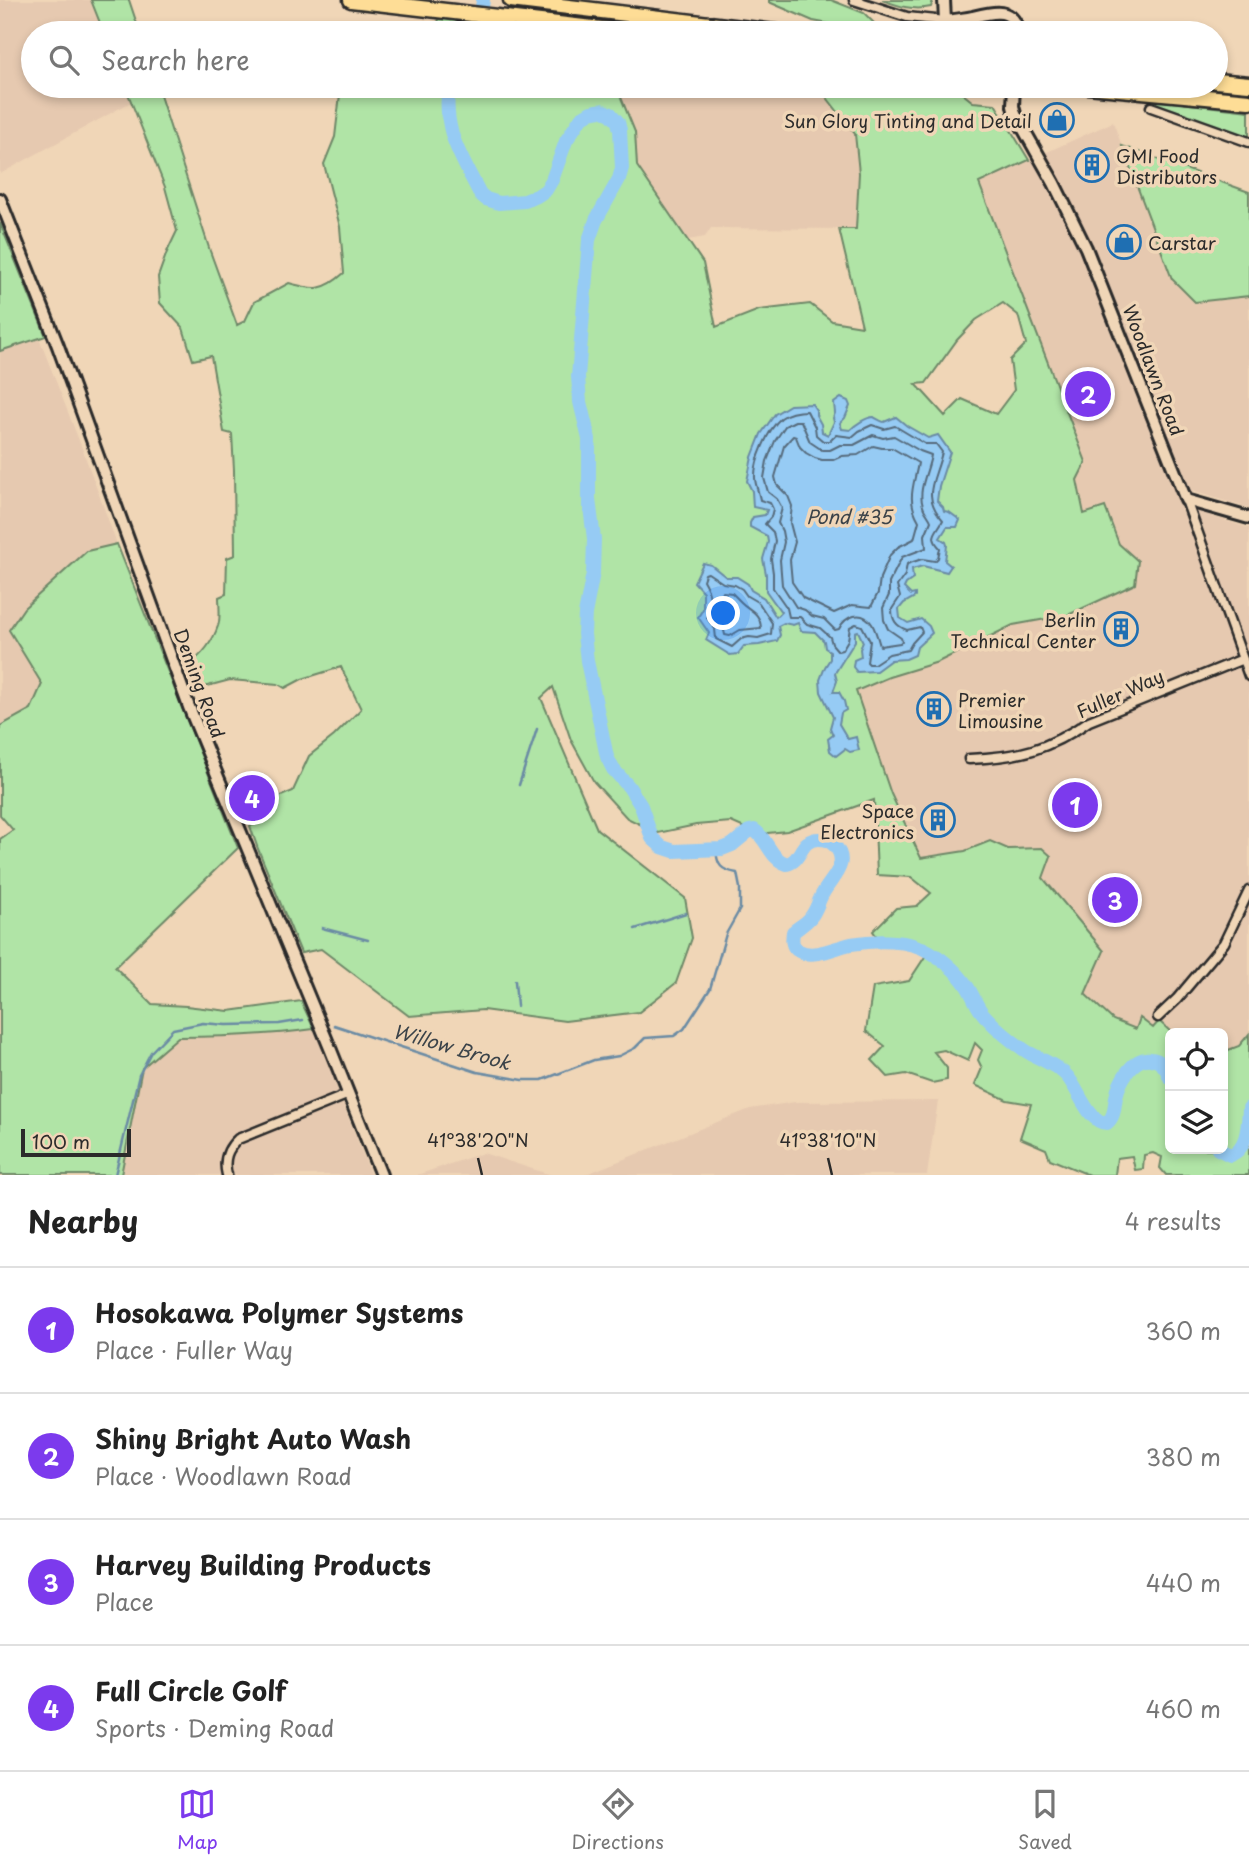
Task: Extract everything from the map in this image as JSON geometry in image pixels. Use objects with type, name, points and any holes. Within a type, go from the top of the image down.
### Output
[{"type":"highway","points":[[351,0],[539,21]]},
{"type":"highway","points":[[511,0],[684,21]]},
{"type":"highway","points":[[1228,82],[1249,84]]},
{"type":"highway","points":[[1217,98],[1249,101]]},
{"type":"street","points":[[854,0],[907,17],[944,21],[995,12],[1010,16],[1014,21]]},
{"type":"street","points":[[944,0],[944,21]]},
{"type":"street","name":"Woodlawn Road","points":[[1013,98],[1015,114],[1086,247],[1186,500],[1249,676]]},
{"type":"street","points":[[1151,107],[1249,142]]},
{"type":"street","name":"Deming Road","points":[[0,199],[85,419],[189,707],[380,1175]]},
{"type":"street","points":[[1186,500],[1249,518]]},
{"type":"street","name":"Fuller Way","points":[[969,759],[1002,758],[1041,748],[1068,736],[1089,721],[1243,659]]},
{"type":"street","points":[[1158,1017],[1193,981],[1224,943],[1249,891]]},
{"type":"street","points":[[227,1175],[227,1152],[238,1139],[349,1094]]},
{"type":"shaded area","points":[[0,0],[91,0],[99,21],[21,21],[21,98],[130,98],[131,102],[0,174]]},
{"type":"shaded area","points":[[622,98],[826,98],[855,134],[859,173],[856,229],[711,228],[705,237],[688,240],[637,166],[635,132]]},
{"type":"shaded area","points":[[1113,122],[1172,279],[1196,302],[1249,296],[1249,508],[1191,491],[1211,516],[1249,528],[1249,1033],[1239,1046],[1228,1050],[1228,1028],[1166,1028],[1159,1022],[1153,1028],[1140,1019],[1136,1029],[1113,1020],[1085,994],[1104,951],[1043,878],[1051,856],[1042,848],[1008,849],[990,841],[965,851],[921,858],[891,794],[856,690],[938,662],[1013,625],[1068,615],[1138,561],[1119,544],[1105,508],[1084,515],[1077,480],[1086,462],[979,183]]},
{"type":"shaded area","points":[[39,338],[117,544],[87,551],[24,608],[9,630],[42,684],[31,709],[0,726],[0,351]]},
{"type":"shaded area","points":[[314,1029],[371,1175],[121,1175],[142,1068],[178,1037],[210,1038]]},
{"type":"shaded area","points":[[938,1101],[927,1175],[584,1175],[750,1109],[795,1102]]},
{"type":"shaded area","points":[[483,1153],[551,1175],[417,1175]]},
{"type":"green space","points":[[91,0],[129,0],[136,21],[99,21]]},
{"type":"green space","points":[[831,0],[864,13],[872,21],[813,21],[769,2]]},
{"type":"green space","points":[[882,0],[933,0],[931,7],[912,8]]},
{"type":"green space","points":[[441,14],[481,21],[438,21]]},
{"type":"green space","points":[[130,98],[161,98],[237,325],[245,321],[254,302],[289,283],[318,288],[330,284],[344,273],[340,227],[324,164],[335,137],[340,98],[621,98],[635,132],[637,166],[703,263],[716,327],[759,310],[810,304],[832,321],[862,326],[839,229],[856,229],[859,173],[855,134],[827,98],[968,98],[973,102],[995,104],[1029,160],[979,183],[1086,462],[1077,480],[1084,514],[1105,507],[1119,544],[1138,561],[1135,584],[1068,615],[1013,625],[938,662],[889,677],[856,691],[891,794],[921,858],[965,851],[990,841],[1008,849],[1042,848],[1051,856],[1043,878],[1104,951],[1085,994],[1113,1020],[1136,1029],[1140,1018],[1153,1028],[1159,1021],[1167,1028],[1165,1154],[1228,1154],[1228,1050],[1239,1046],[1249,1034],[1249,1175],[1166,1175],[1160,1168],[1162,1157],[1153,1153],[1144,1155],[1143,1169],[1135,1170],[1132,1156],[1117,1158],[1115,1175],[1089,1175],[1050,1159],[1046,1149],[1020,1138],[1031,1104],[1007,1100],[975,1085],[982,1068],[978,1060],[982,1050],[975,1043],[968,1061],[944,1050],[934,1052],[947,1068],[947,1080],[932,1083],[906,1074],[888,1077],[872,1060],[885,1046],[866,1031],[873,987],[909,981],[930,949],[880,941],[873,931],[896,908],[917,906],[931,893],[911,877],[877,875],[874,800],[787,831],[758,834],[731,822],[696,825],[658,833],[627,818],[594,782],[571,740],[553,687],[541,698],[597,829],[685,898],[692,938],[676,983],[639,1012],[565,1021],[483,1010],[409,1016],[321,949],[301,953],[250,826],[267,819],[274,799],[293,791],[309,756],[361,709],[341,667],[302,679],[285,688],[278,684],[230,680],[196,689],[188,671],[190,663],[203,652],[216,632],[219,597],[226,594],[227,558],[235,555],[234,470],[232,434],[224,432],[211,356],[193,360],[183,328],[160,303],[158,277],[177,231],[165,187]],"holes":[[[1003,303],[1018,315],[1026,344],[1010,360],[1014,390],[996,414],[962,399],[945,416],[916,384],[926,383],[957,340],[976,320]]]},
{"type":"green space","points":[[1155,100],[1249,111],[1249,138],[1155,106]]},
{"type":"green space","points":[[1122,146],[1249,192],[1249,296],[1195,302],[1172,279]]},
{"type":"green space","points":[[0,223],[46,336],[0,351]]},
{"type":"green space","points":[[117,544],[238,848],[115,967],[152,1004],[229,1011],[301,1001],[314,1029],[178,1037],[142,1068],[121,1175],[0,1175],[0,839],[13,830],[0,815],[0,726],[31,709],[42,684],[9,630],[24,608],[87,551]]},
{"type":"water","name":"Pond #35","points":[[841,398],[848,401],[850,406],[840,423],[842,429],[850,430],[871,417],[884,422],[896,417],[928,438],[938,435],[950,452],[937,501],[944,511],[960,520],[957,527],[947,527],[940,538],[947,545],[945,561],[951,566],[947,572],[923,566],[912,569],[913,579],[904,588],[911,595],[915,594],[915,597],[899,609],[900,618],[908,623],[921,619],[932,633],[917,647],[915,655],[891,660],[876,671],[857,672],[853,667],[854,660],[861,657],[863,642],[858,631],[855,632],[855,641],[835,673],[837,681],[833,692],[839,692],[846,710],[841,713],[839,724],[848,739],[856,737],[859,750],[850,752],[845,749],[836,756],[830,751],[828,739],[833,735],[830,728],[833,717],[821,692],[820,680],[830,659],[830,651],[825,648],[824,641],[815,632],[801,631],[798,623],[784,623],[778,626],[780,635],[777,641],[744,646],[738,654],[730,655],[706,640],[709,633],[698,617],[703,609],[703,592],[694,582],[703,563],[711,565],[726,577],[737,577],[748,584],[751,590],[764,598],[776,617],[781,612],[766,591],[763,559],[767,536],[750,527],[753,517],[765,515],[767,510],[753,507],[752,491],[747,481],[752,457],[761,434],[775,414],[790,405],[812,404],[822,432],[828,435],[834,422],[834,403]]},
{"type":"waterway","points":[[480,21],[483,0]]},
{"type":"waterway","points":[[448,98],[448,116],[460,155],[480,194],[499,203],[525,201],[546,190],[566,141],[581,118],[601,110],[611,114],[618,122],[622,168],[589,240],[578,377],[580,402],[589,439],[589,499],[594,539],[593,573],[584,634],[607,757],[641,806],[652,838],[662,847],[674,851],[722,849],[754,830],[777,858],[787,864],[796,858],[808,842],[819,839],[829,841],[839,852],[840,864],[812,915],[793,932],[796,949],[811,954],[851,944],[881,941],[912,945],[930,952],[959,975],[981,1011],[999,1030],[1026,1051],[1063,1072],[1089,1112],[1101,1122],[1107,1123],[1111,1117],[1120,1084],[1133,1066],[1144,1059],[1151,1059],[1165,1067]]},
{"type":"waterway","points":[[519,785],[537,729]]},
{"type":"waterway","name":"Willow Brook","points":[[334,1025],[477,1072],[523,1080],[542,1080],[594,1060],[619,1056],[635,1048],[645,1038],[674,1036],[684,1029],[710,989],[726,934],[740,909],[737,873],[721,866],[717,860],[716,849]]},
{"type":"waterway","points":[[635,929],[686,913]]},
{"type":"waterway","points":[[322,928],[368,940]]},
{"type":"waterway","points":[[515,981],[517,1006]]},
{"type":"waterway","name":"Willow Brook","points":[[115,1175],[139,1075],[151,1052],[173,1029],[203,1023],[279,1024],[303,1020]]},
{"type":"waterway","points":[[1228,1154],[1236,1152],[1244,1142],[1249,1108]]},
{"type":"place","name":"Sun Glory Tinting and Detail","points":[[1057,120]]},
{"type":"place","name":"GMI Food Distributors","points":[[1092,165]]},
{"type":"place","name":"Carstar","points":[[1124,242]]},
{"type":"place","name":"Shiny Bright Auto Wash","points":[[1088,394]]},
{"type":"place","name":"Berlin Technical Center","points":[[1121,629]]},
{"type":"place","name":"Premier Limousine","points":[[934,709]]},
{"type":"place","name":"Full Circle Golf","points":[[252,798]]},
{"type":"place","name":"Hosokawa Polymer Systems","points":[[1075,805]]},
{"type":"place","name":"Space Electronics","points":[[938,820]]},
{"type":"place","name":"Harvey Building Products","points":[[1115,900]]}]
